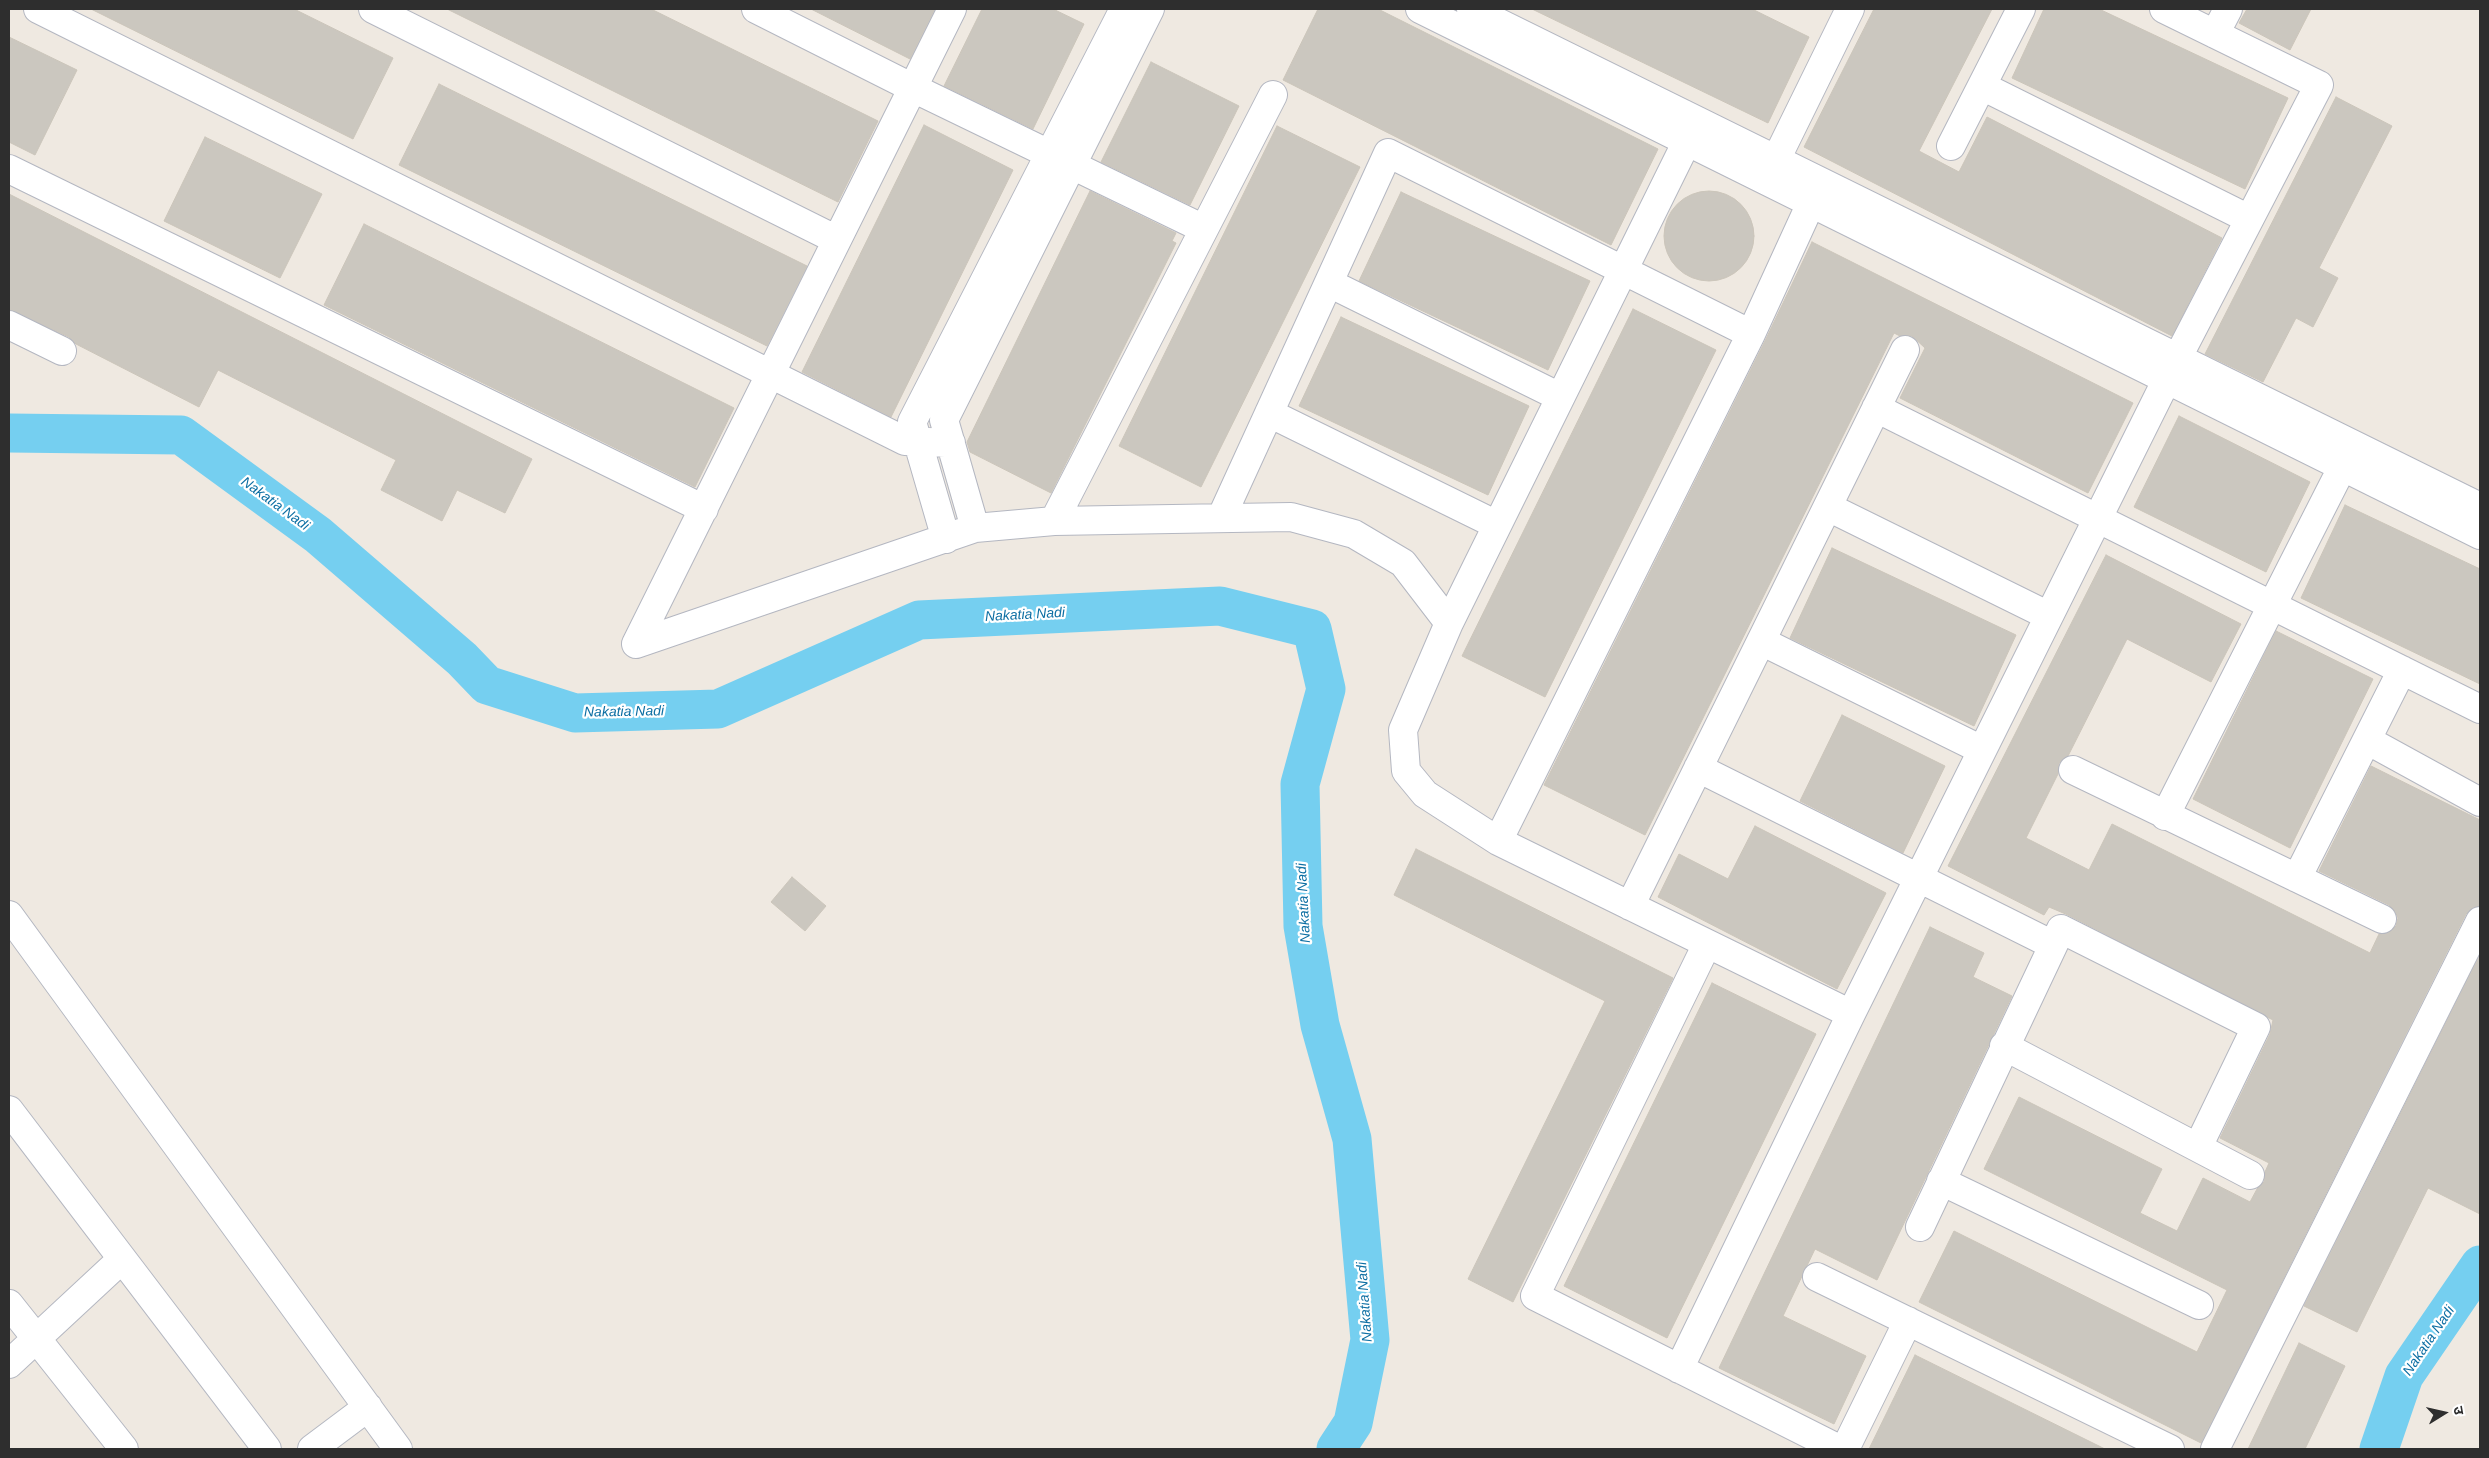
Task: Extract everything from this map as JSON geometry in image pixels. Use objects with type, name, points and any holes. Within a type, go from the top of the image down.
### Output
[{"type":"street","points":[[38,9],[904,441],[951,443]]},
{"type":"street","points":[[373,9],[837,240]]},
{"type":"street","points":[[756,9],[913,88],[1204,229]]},
{"type":"street","points":[[952,9],[636,644],[975,528],[1054,521],[1291,517],[1354,534],[1403,562],[1449,623]]},
{"type":"street","points":[[975,528],[944,420],[1060,159],[1124,9]]},
{"type":"street","points":[[946,539],[912,422],[1060,159],[1150,9]]},
{"type":"street","points":[[1420,9],[1692,131],[2172,368],[2348,456],[2480,536]]},
{"type":"street","points":[[1471,9],[1692,131]]},
{"type":"street","points":[[1951,146],[2021,9]]},
{"type":"street","points":[[1679,1369],[1851,1014],[2172,368],[2319,85],[2164,9]]},
{"type":"street","points":[[2215,34],[2228,9]]},
{"type":"street","points":[[1771,170],[1843,11]]},
{"type":"street","points":[[1982,86],[2249,219]]},
{"type":"street","points":[[1054,521],[1273,95]]},
{"type":"street","points":[[1692,131],[1449,623],[1403,730],[1406,771],[1425,794],[1498,841],[1851,1014]]},
{"type":"street","points":[[1221,518],[1388,153],[1751,334]]},
{"type":"street","points":[[9,169],[704,509]]},
{"type":"street","points":[[1771,170],[1811,203],[2172,368]]},
{"type":"street","points":[[1498,841],[1751,334],[1811,203]]},
{"type":"street","points":[[1329,283],[1560,397]]},
{"type":"street","points":[[9,325],[62,351]]},
{"type":"street","points":[[1630,906],[1905,350]]},
{"type":"street","points":[[1876,408],[2480,709]]},
{"type":"street","points":[[1269,413],[1497,525]]},
{"type":"street","points":[[2348,456],[2480,506]]},
{"type":"street","points":[[2165,816],[2348,456]]},
{"type":"street","points":[[1828,506],[2049,616]]},
{"type":"street","points":[[1761,641],[1982,750]]},
{"type":"street","points":[[2297,878],[2402,670]]},
{"type":"street","points":[[2367,740],[2480,802]]},
{"type":"street","points":[[1698,768],[2053,945]]},
{"type":"street","points":[[2073,770],[2382,919]]},
{"type":"street","points":[[9,915],[398,1449]]},
{"type":"street","points":[[2215,1449],[2480,921]]},
{"type":"street","points":[[1920,1227],[2061,929],[2256,1028],[2198,1147]]},
{"type":"street","points":[[1708,944],[1535,1296],[1839,1449]]},
{"type":"street","points":[[2004,1046],[2250,1175]]},
{"type":"street","points":[[9,1110],[267,1449]]},
{"type":"street","points":[[1942,1181],[2199,1306]]},
{"type":"street","points":[[9,1364],[122,1259]]},
{"type":"street","points":[[1817,1277],[2170,1449]]},
{"type":"street","points":[[9,1304],[124,1449]]},
{"type":"street","points":[[1844,1449],[1908,1321]]},
{"type":"street","points":[[312,1449],[368,1407]]},
{"type":"building","points":[[91,9],[294,9],[393,58],[353,139]]},
{"type":"building","points":[[447,9],[651,9],[878,121],[838,202]]},
{"type":"building","points":[[811,9],[935,9],[910,59]]},
{"type":"building","points":[[982,9],[1053,9],[1084,24],[1033,129],[944,86]]},
{"type":"building","points":[[1318,9],[1378,9],[1658,149],[1611,245],[1283,80]]},
{"type":"building","points":[[1532,9],[1752,9],[1809,37],[1768,123]]},
{"type":"building","points":[[1874,9],[1992,9],[1919,151],[1959,172],[1987,117],[2222,238],[2172,336],[1804,147]]},
{"type":"building","points":[[2044,9],[2099,9],[2288,98],[2245,189],[2012,78]]},
{"type":"building","points":[[2247,9],[2311,9],[2290,50],[2239,23]]},
{"type":"building","points":[[9,37],[77,70],[35,155],[9,142]]},
{"type":"building","points":[[1151,62],[1239,106],[1190,205],[1101,162]]},
{"type":"building","points":[[439,84],[807,266],[767,346],[399,165]]},
{"type":"building","points":[[2336,97],[2392,126],[2319,268],[2338,278],[2313,327],[2296,318],[2263,382],[2205,354]]},
{"type":"building","points":[[924,125],[1013,170],[891,417],[802,372]]},
{"type":"building","points":[[1277,126],[1360,167],[1201,487],[1119,446]]},
{"type":"building","points":[[205,137],[322,194],[280,278],[164,221]]},
{"type":"building","points":[[1090,191],[1176,233],[1172,241],[1176,243],[1051,493],[970,452],[967,442]]},
{"type":"building","points":[[1709,191],[1718,192],[1734,199],[1746,211],[1753,227],[1753,245],[1746,261],[1734,273],[1718,280],[1709,281],[1700,280],[1684,273],[1672,261],[1665,245],[1664,236],[1665,227],[1672,211],[1684,199],[1700,192]]},
{"type":"building","points":[[1401,192],[1590,281],[1548,370],[1359,281]]},
{"type":"building","points":[[9,194],[532,459],[505,513],[457,490],[442,521],[381,490],[396,460],[218,370],[199,407],[76,344],[69,337],[9,310]]},
{"type":"building","points":[[364,224],[734,408],[695,487],[324,305]]},
{"type":"building","points":[[1812,242],[2133,403],[2088,493],[1900,398],[1925,348],[1912,336],[1900,336],[1894,333],[1645,835],[1544,785],[1765,341]]},
{"type":"building","points":[[1633,309],[1716,350],[1545,697],[1462,656]]},
{"type":"building","points":[[1341,317],[1529,406],[1488,495],[1299,406]]},
{"type":"building","points":[[2179,416],[2310,482],[2266,572],[2134,507]]},
{"type":"building","points":[[2345,505],[2480,569],[2480,684],[2301,598]]},
{"type":"building","points":[[1832,548],[2016,635],[1974,726],[1790,638]]},
{"type":"building","points":[[2106,555],[2241,624],[2211,682],[2127,639],[2068,756],[2059,763],[2058,774],[2026,838],[2089,870],[2112,824],[2370,953],[2379,934],[2390,932],[2396,926],[2398,918],[2395,911],[2389,905],[2319,871],[2371,766],[2480,820],[2480,906],[2472,908],[2466,914],[2201,1443],[1919,1302],[1954,1231],[2197,1352],[2227,1290],[1984,1169],[2019,1097],[2162,1169],[2140,1213],[2177,1231],[2203,1178],[2250,1202],[2257,1189],[2264,1182],[2265,1172],[2269,1163],[2220,1138],[2270,1034],[2273,1020],[2068,915],[2049,907],[2044,915],[1948,866]]},
{"type":"building","points":[[2276,631],[2373,679],[2290,848],[2193,799]]},
{"type":"building","points":[[1842,715],[1945,766],[1903,853],[1800,801]]},
{"type":"building","points":[[1755,826],[1886,893],[1837,989],[1658,897],[1679,854],[1728,879]]},
{"type":"building","points":[[1416,849],[1673,978],[1513,1302],[1468,1279],[1605,1001],[1394,895]]},
{"type":"building","points":[[792,877],[826,906],[805,931],[771,902]]},
{"type":"building","points":[[1930,927],[1984,953],[1973,977],[2012,996],[1877,1280],[1815,1249],[1783,1316],[1866,1356],[1834,1424],[1719,1368]]},
{"type":"building","points":[[2480,955],[2480,1214],[2428,1188],[2357,1332],[2304,1306]]},
{"type":"building","points":[[1712,983],[1816,1034],[1667,1338],[1564,1286]]},
{"type":"building","points":[[2299,1343],[2345,1366],[2305,1449],[2248,1449]]},
{"type":"building","points":[[1915,1355],[2105,1449],[1869,1449]]},
{"type":"waterway","name":"Nakatia Nadi","points":[[9,433],[181,435],[318,535],[462,659],[487,685],[575,713],[718,709],[919,620],[1220,606],[1312,629],[1326,689],[1300,784],[1303,926],[1320,1025],[1352,1139],[1370,1340],[1353,1423],[1336,1449]]},
{"type":"waterway","name":"Nakatia Nadi","points":[[2379,1449],[2404,1376],[2480,1265]]}]
